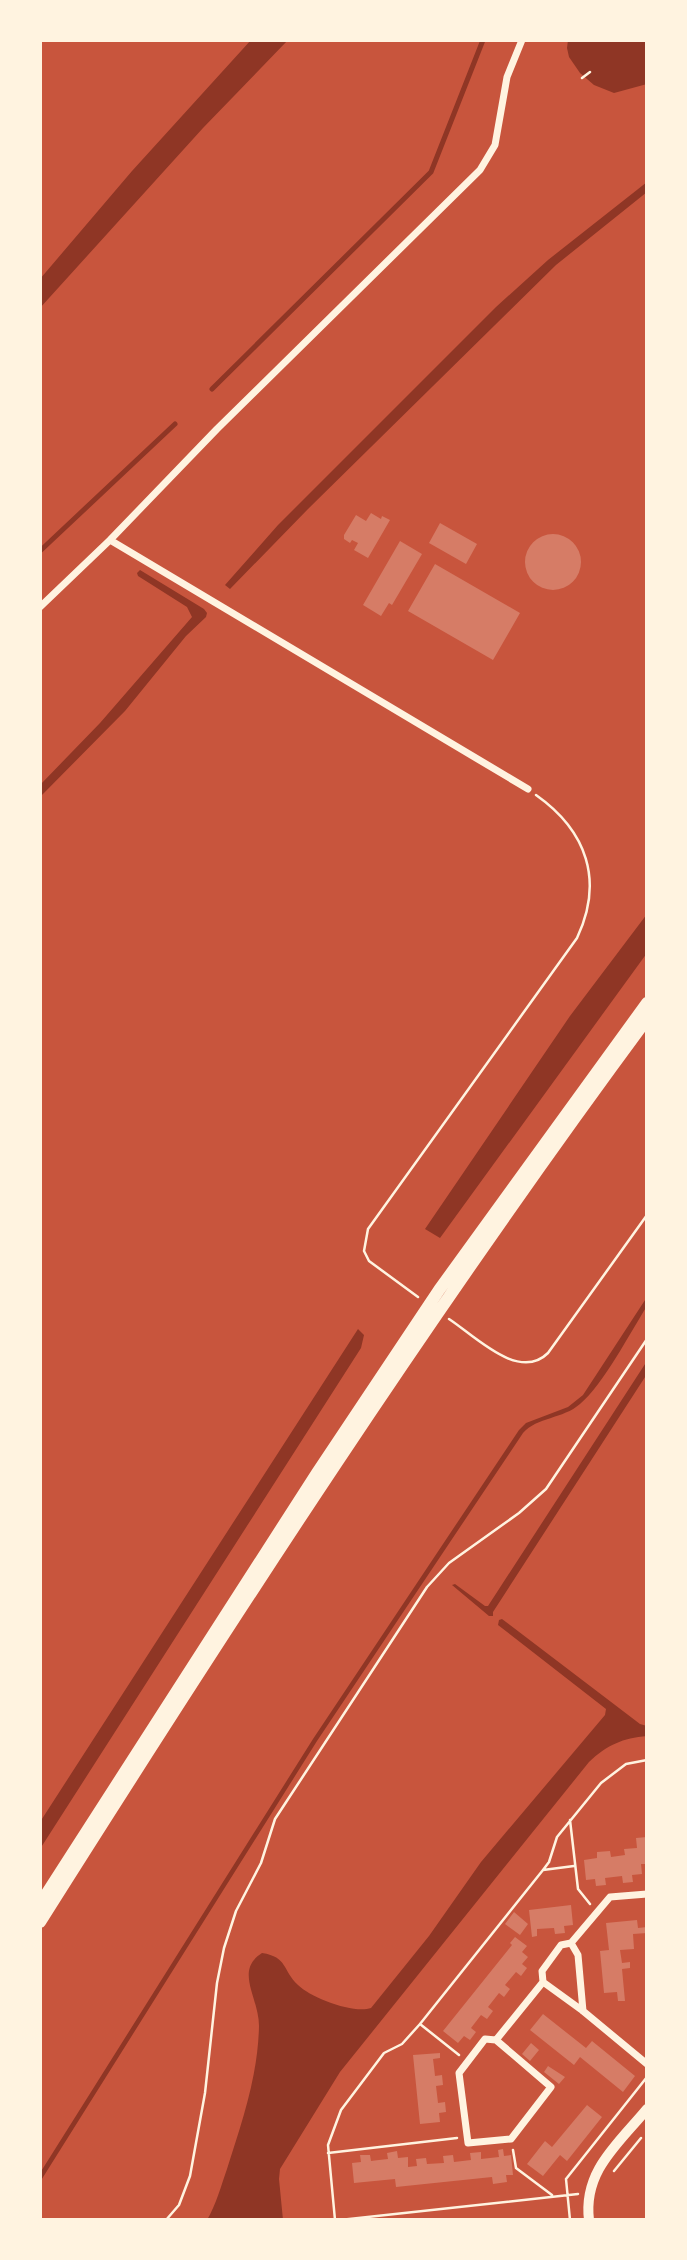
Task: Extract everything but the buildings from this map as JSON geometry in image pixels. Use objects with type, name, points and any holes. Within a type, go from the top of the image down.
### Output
[{"type":"highway","points":[[40,1904],[309,1484],[408,1336],[647,1003]]},
{"type":"highway","points":[[40,1922],[325,1479],[449,1295],[647,1019]]},
{"type":"street","points":[[40,607],[480,170],[495,145],[507,77],[523,40]]},
{"type":"street","points":[[110,540],[528,789]]},
{"type":"street","points":[[647,1894],[610,1897],[571,1943],[561,1945],[541,1971],[543,1982],[647,2064]]},
{"type":"street","points":[[571,1943],[578,1955],[583,2011]]},
{"type":"street","points":[[496,2040],[543,1982]]},
{"type":"street","points":[[485,2039],[496,2040],[551,2087],[512,2139],[468,2143],[459,2073],[468,2062],[485,2039]]},
{"type":"street","points":[[589,2220],[588,2194],[598,2169],[647,2109]]},
{"type":"path","points":[[582,78],[590,72]]},
{"type":"path","points":[[399,1285],[369,1261],[364,1251],[368,1229],[577,938],[585,920],[589,901],[589,879],[578,838],[563,816],[528,789]]},
{"type":"path","points":[[461,1327],[506,1358],[524,1364],[536,1362],[548,1353],[647,1215]]},
{"type":"path","points":[[166,2220],[179,2205],[190,2176],[205,2093],[224,1948],[236,1911],[261,1863],[275,1819],[427,1587],[449,1563],[519,1513],[546,1489],[647,1339]]},
{"type":"path","points":[[588,2194],[337,2220],[328,2145],[341,2110],[384,2053],[402,2044],[420,2024],[543,1870],[549,1862],[557,1837],[601,1783],[626,1764],[647,1760]]},
{"type":"path","points":[[570,1821],[579,1889],[597,1912]]},
{"type":"path","points":[[543,1870],[576,1866]]},
{"type":"path","points":[[420,2024],[468,2062]]},
{"type":"path","points":[[570,2220],[566,2179],[647,2077]]},
{"type":"path","points":[[609,2178],[647,2131]]},
{"type":"path","points":[[328,2153],[467,2136]]},
{"type":"path","points":[[512,2139],[516,2168],[553,2196]]},
{"type":"shaded area","points":[[251,40],[288,40],[203,128],[40,308],[40,279],[132,171]]},
{"type":"shaded area","points":[[568,40],[647,40],[647,84],[614,93],[594,85],[580,73],[569,57]]},
{"type":"shaded area","points":[[647,182],[647,192],[556,265],[230,589],[225,585],[278,525],[496,307],[548,260]]},
{"type":"shaded area","points":[[140,570],[204,609],[206,617],[186,636],[125,711],[40,797],[40,785],[100,723],[192,617],[187,607],[138,576]]},
{"type":"shaded area","points":[[647,914],[647,953],[440,1238],[425,1229],[570,1016]]},
{"type":"shaded area","points":[[647,1297],[647,1306],[607,1372],[589,1395],[573,1409],[535,1424],[523,1433],[317,1741],[40,2182],[40,2173],[313,1739],[519,1430],[526,1423],[568,1407],[583,1395]]},
{"type":"shaded area","points":[[358,1329],[364,1335],[361,1348],[40,1849],[40,1822]]},
{"type":"shaded area","points":[[647,1361],[647,1374],[493,1612],[493,1616],[489,1616],[452,1585],[455,1584],[488,1606]]},
{"type":"shaded area","points":[[502,1619],[640,1724],[647,1726],[647,1736],[616,1743],[589,1762],[340,2072],[280,2169],[283,2220],[207,2220],[238,2134],[256,2063],[259,2026],[249,1976],[254,1960],[262,1953],[276,1958],[304,1990],[333,2004],[354,2009],[371,2008],[429,1936],[481,1862],[605,1715],[606,1709],[498,1625]]},
{"type":"waterway","points":[[212,389],[431,172],[483,40]]},
{"type":"waterway","points":[[40,551],[175,424]]}]
